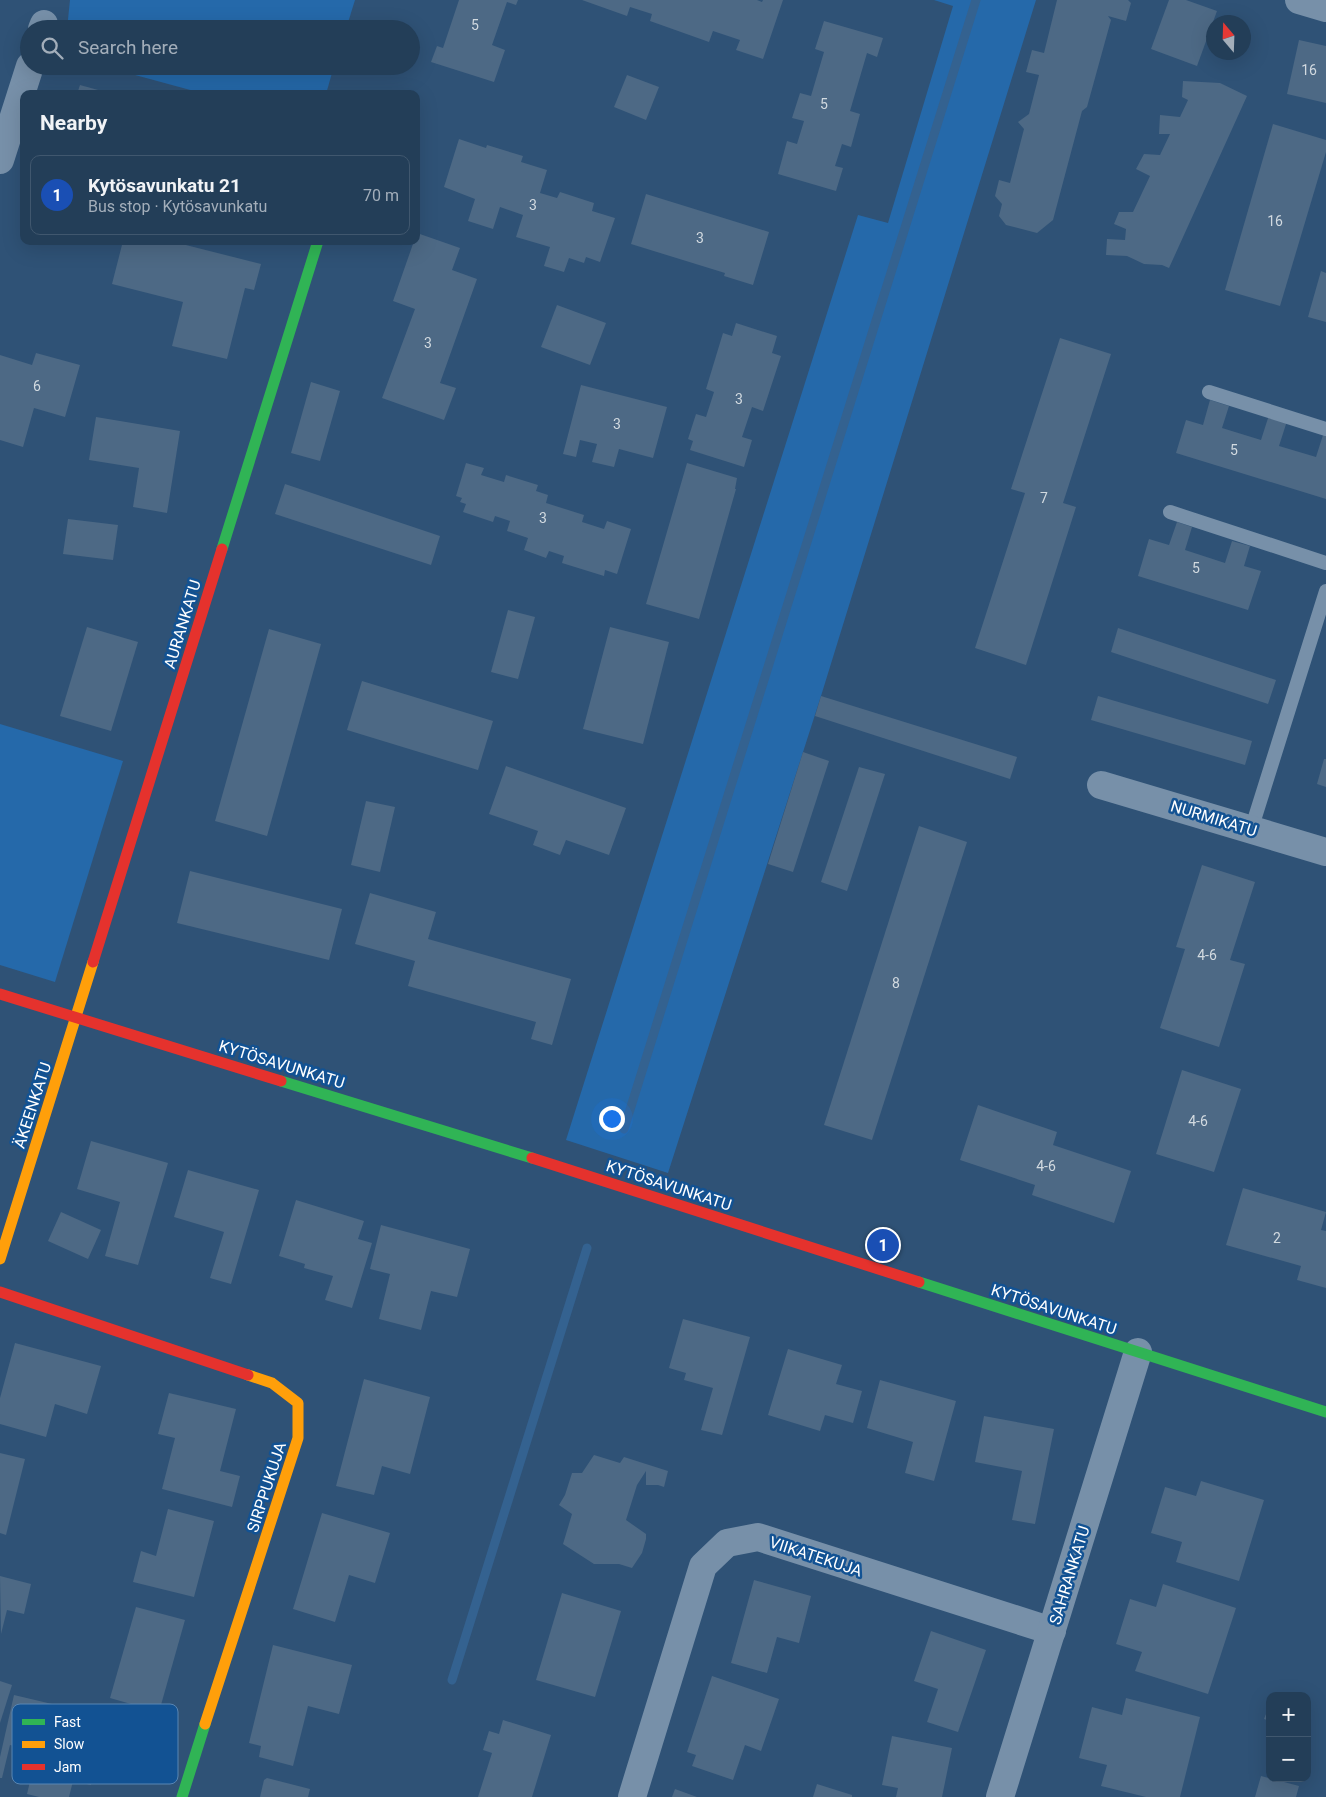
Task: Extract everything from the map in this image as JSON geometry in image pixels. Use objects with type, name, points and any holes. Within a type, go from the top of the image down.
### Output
[{"type":"street","points":[[1299,0],[1326,8]]},
{"type":"street","points":[[22,90],[27,75]]},
{"type":"street","points":[[0,160],[20,97]]},
{"type":"street","name":"AURANKATU","points":[[76,1017],[317,245]]},
{"type":"street","name":"NURMIKATU","points":[[1101,785],[1326,852]]},
{"type":"street","name":"KYTÖSAVUNKATU","points":[[0,994],[586,1175],[1326,1412]]},
{"type":"street","name":"ÄKEENKATU","points":[[0,1259],[76,1017]]},
{"type":"street","name":"SIRPPUKUJA","points":[[0,1292],[272,1383],[298,1403],[298,1438],[182,1797]]},
{"type":"street","name":"SAHRANKATU","points":[[1000,1797],[1138,1352]]},
{"type":"street","name":"VIIKATEKUJA","points":[[632,1797],[704,1566],[727,1543],[758,1537],[1052,1631]]},
{"type":"lane","points":[[1209,392],[1326,430]]},
{"type":"lane","points":[[1170,512],[1326,562]]},
{"type":"lane","points":[[1251,830],[1326,591]]},
{"type":"shaded area","points":[[70,0],[355,0],[349,20],[68,20]]},
{"type":"shaded area","points":[[934,0],[1036,0],[821,696],[668,1173],[566,1140],[858,215],[888,223],[953,6]]},
{"type":"shaded area","points":[[135,75],[331,75],[327,90],[190,90]]},
{"type":"shaded area","points":[[0,724],[123,761],[55,982],[0,965]]},
{"type":"building","points":[[459,0],[518,0],[516,5],[507,2],[492,45],[505,50],[494,82],[431,62],[437,46],[443,48]]},
{"type":"building","points":[[582,0],[757,0],[762,2],[763,0],[783,0],[763,59],[736,50],[740,40],[713,31],[709,42],[650,21],[652,14],[630,7],[627,16]]},
{"type":"building","points":[[1057,0],[1128,0],[1131,3],[1126,21],[1108,16],[1111,20],[1087,107],[1082,111],[1053,220],[1037,233],[1006,225],[999,216],[1002,204],[995,196],[999,180],[1010,183],[1024,129],[1018,122],[1029,114],[1039,75],[1026,72],[1032,50],[1044,53]]},
{"type":"building","points":[[1169,0],[1186,0],[1217,11],[1216,15],[1206,15],[1206,41],[1197,66],[1151,49]]},
{"type":"building","points":[[824,21],[883,38],[877,57],[867,53],[850,111],[860,114],[851,147],[842,144],[835,166],[843,168],[836,191],[778,174],[787,141],[797,144],[804,121],[792,118],[800,93],[811,96],[824,52],[815,49]]},
{"type":"building","points":[[1299,40],[1326,46],[1326,103],[1287,94]]},
{"type":"building","points":[[627,75],[659,87],[646,120],[614,107]]},
{"type":"building","points":[[1183,81],[1220,83],[1247,96],[1169,268],[1162,265],[1144,264],[1127,256],[1106,255],[1107,239],[1125,240],[1126,229],[1114,224],[1119,212],[1133,212],[1150,176],[1136,169],[1144,154],[1160,155],[1170,134],[1159,134],[1160,115],[1180,117],[1188,100],[1182,97]]},
{"type":"building","points":[[80,85],[98,90],[78,90]]},
{"type":"building","points":[[1273,124],[1326,140],[1326,152],[1280,306],[1225,290]]},
{"type":"building","points":[[459,139],[486,148],[487,145],[523,156],[521,162],[547,170],[540,193],[557,198],[560,192],[594,203],[592,211],[615,218],[600,262],[586,257],[584,263],[569,258],[564,272],[544,266],[550,247],[516,237],[523,215],[500,207],[493,229],[468,221],[475,199],[444,187]]},
{"type":"building","points":[[646,194],[769,232],[753,285],[724,276],[725,273],[631,244]]},
{"type":"building","points":[[420,234],[460,248],[452,270],[477,279],[440,383],[456,388],[444,420],[382,398],[415,309],[393,301],[413,245],[420,245]]},
{"type":"building","points":[[122,245],[186,245],[261,264],[254,290],[245,288],[227,359],[172,346],[183,302],[112,284]]},
{"type":"building","points":[[1321,271],[1326,273],[1326,322],[1308,317]]},
{"type":"building","points":[[557,305],[606,323],[590,365],[541,347]]},
{"type":"building","points":[[736,323],[777,336],[772,353],[781,356],[763,411],[752,407],[742,437],[752,440],[744,467],[690,450],[693,441],[688,439],[696,414],[706,417],[714,392],[706,389],[723,333],[732,336]]},
{"type":"building","points":[[1060,338],[1111,354],[1063,503],[1076,507],[1026,665],[975,648],[1025,493],[1011,489]]},
{"type":"building","points":[[36,353],[80,365],[65,417],[34,408],[23,447],[0,440],[0,355],[32,365]]},
{"type":"building","points":[[311,382],[340,391],[320,461],[291,453]]},
{"type":"building","points":[[581,385],[667,407],[653,458],[619,449],[614,467],[592,462],[597,444],[580,440],[576,457],[563,454]]},
{"type":"building","points":[[1210,400],[1229,406],[1222,428],[1261,440],[1269,415],[1287,421],[1279,446],[1316,457],[1323,435],[1326,436],[1326,499],[1176,453],[1186,420],[1203,425]]},
{"type":"building","points":[[96,417],[180,431],[167,513],[133,507],[139,468],[89,460]]},
{"type":"building","points":[[466,463],[484,468],[481,475],[504,482],[506,475],[538,485],[536,491],[548,495],[546,503],[584,515],[582,522],[604,529],[607,521],[631,529],[617,574],[605,570],[604,576],[562,563],[564,556],[549,551],[546,558],[524,550],[528,538],[507,531],[510,521],[495,516],[493,522],[463,512],[466,504],[460,502],[462,498],[456,496]]},
{"type":"building","points":[[687,463],[737,478],[736,489],[699,619],[646,604]]},
{"type":"building","points":[[285,484],[440,536],[431,565],[275,514]]},
{"type":"building","points":[[68,519],[118,525],[113,560],[63,554]]},
{"type":"building","points":[[1177,522],[1192,527],[1185,550],[1225,563],[1232,541],[1250,546],[1244,566],[1261,571],[1248,610],[1138,576],[1149,539],[1169,545]]},
{"type":"building","points":[[508,610],[535,617],[518,679],[491,672]]},
{"type":"building","points":[[87,627],[138,642],[111,731],[60,716]]},
{"type":"building","points":[[610,627],[669,642],[643,744],[583,729]]},
{"type":"building","points":[[1118,628],[1276,680],[1268,704],[1111,652]]},
{"type":"building","points":[[269,629],[321,644],[267,836],[215,821]]},
{"type":"building","points":[[362,681],[493,721],[478,770],[347,730]]},
{"type":"building","points":[[821,696],[1017,757],[1010,779],[815,716]]},
{"type":"building","points":[[1098,696],[1252,741],[1245,765],[1091,720]]},
{"type":"building","points":[[803,752],[829,761],[793,872],[768,864]]},
{"type":"building","points":[[1324,759],[1326,759],[1326,787],[1317,784]]},
{"type":"building","points":[[506,766],[626,808],[609,855],[566,840],[560,855],[533,845],[538,831],[489,814]]},
{"type":"building","points":[[859,767],[885,774],[847,891],[821,882]]},
{"type":"building","points":[[366,801],[395,807],[380,872],[351,865]]},
{"type":"building","points":[[919,826],[967,842],[872,1140],[824,1125]]},
{"type":"building","points":[[1202,865],[1255,882],[1230,960],[1245,964],[1219,1047],[1160,1028],[1185,949],[1176,947]]},
{"type":"building","points":[[190,871],[342,909],[329,960],[177,923]]},
{"type":"building","points":[[370,893],[436,912],[428,939],[571,979],[552,1045],[531,1039],[536,1022],[408,986],[415,961],[355,944]]},
{"type":"building","points":[[1182,1070],[1241,1089],[1214,1172],[1156,1154]]},
{"type":"building","points":[[978,1105],[1057,1132],[1053,1145],[1131,1171],[1114,1223],[1032,1195],[1035,1185],[960,1160]]},
{"type":"building","points":[[91,1141],[168,1163],[138,1265],[105,1256],[120,1202],[77,1189]]},
{"type":"building","points":[[188,1170],[259,1190],[231,1284],[210,1278],[224,1232],[174,1217]]},
{"type":"building","points":[[1243,1188],[1326,1212],[1321,1230],[1326,1231],[1326,1288],[1297,1280],[1301,1266],[1226,1245]]},
{"type":"building","points":[[296,1200],[364,1221],[358,1239],[372,1243],[352,1308],[325,1300],[333,1276],[304,1268],[305,1264],[279,1256]]},
{"type":"building","points":[[61,1212],[101,1230],[88,1259],[48,1241]]},
{"type":"building","points":[[381,1225],[470,1249],[457,1297],[431,1291],[421,1330],[379,1319],[390,1274],[370,1269]]},
{"type":"building","points":[[683,1319],[750,1337],[722,1435],[701,1430],[713,1388],[684,1380],[686,1373],[669,1368]]},
{"type":"building","points":[[15,1343],[101,1366],[87,1414],[55,1404],[46,1437],[0,1424],[0,1398]]},
{"type":"building","points":[[788,1349],[842,1365],[836,1384],[862,1391],[853,1423],[825,1415],[820,1431],[768,1415]]},
{"type":"building","points":[[364,1379],[430,1397],[410,1474],[382,1466],[374,1495],[336,1486]]},
{"type":"building","points":[[880,1380],[956,1401],[934,1481],[905,1473],[913,1442],[867,1428]]},
{"type":"building","points":[[169,1393],[236,1409],[220,1471],[240,1476],[232,1507],[162,1489],[175,1438],[158,1434]]},
{"type":"building","points":[[984,1416],[1054,1429],[1035,1524],[1012,1520],[1022,1471],[975,1462]]},
{"type":"building","points":[[0,1453],[25,1459],[6,1535],[0,1533]]},
{"type":"building","points":[[594,1455],[620,1463],[624,1457],[668,1471],[664,1487],[646,1485],[646,1471],[637,1485],[626,1520],[646,1534],[646,1539],[642,1553],[632,1568],[619,1564],[594,1564],[563,1544],[572,1514],[559,1505],[565,1495],[572,1473],[582,1473]]},
{"type":"building","points":[[1201,1481],[1264,1500],[1239,1581],[1176,1562],[1182,1542],[1151,1533],[1165,1487],[1196,1496]]},
{"type":"building","points":[[168,1509],[214,1521],[194,1597],[133,1582],[141,1551],[156,1556]]},
{"type":"building","points":[[322,1513],[390,1533],[375,1583],[349,1575],[335,1622],[293,1609]]},
{"type":"building","points":[[0,1576],[31,1584],[24,1614],[7,1610],[1,1634]]},
{"type":"building","points":[[754,1580],[811,1596],[799,1643],[777,1637],[767,1673],[731,1663]]},
{"type":"building","points":[[1163,1584],[1236,1608],[1208,1694],[1135,1671],[1142,1652],[1116,1644],[1130,1599],[1156,1607]]},
{"type":"building","points":[[562,1593],[621,1611],[595,1697],[536,1680]]},
{"type":"building","points":[[136,1607],[185,1620],[161,1704],[131,1704],[110,1698]]},
{"type":"building","points":[[931,1631],[986,1650],[958,1732],[927,1722],[938,1689],[914,1681]]},
{"type":"building","points":[[273,1645],[352,1665],[339,1714],[308,1706],[293,1766],[259,1757],[261,1746],[249,1743]]},
{"type":"building","points":[[712,1676],[779,1699],[761,1751],[745,1745],[733,1780],[692,1766],[696,1755],[687,1752]]},
{"type":"building","points":[[0,1681],[12,1685],[0,1723]]},
{"type":"building","points":[[14,1695],[52,1704],[12,1704],[12,1746],[10,1745],[2,1778],[0,1778],[0,1757]]},
{"type":"building","points":[[1126,1698],[1200,1717],[1180,1797],[1146,1797],[1101,1786],[1107,1765],[1079,1758],[1092,1707],[1122,1715]]},
{"type":"building","points":[[503,1720],[551,1735],[532,1797],[478,1797],[492,1753],[483,1750],[489,1731],[499,1734]]},
{"type":"building","points":[[892,1736],[952,1748],[942,1797],[896,1797],[898,1788],[882,1785]]},
{"type":"building","points":[[1261,1776],[1266,1777],[1266,1782],[1284,1782],[1299,1786],[1296,1797],[1255,1797]]},
{"type":"building","points":[[267,1778],[310,1789],[308,1797],[260,1797],[264,1780]]},
{"type":"building","points":[[29,1784],[72,1784],[69,1797],[39,1797],[27,1794]]},
{"type":"building","points":[[817,1784],[852,1795],[852,1797],[813,1797]]},
{"type":"building","points":[[675,1789],[697,1797],[672,1797]]},
{"type":"waterway","points":[[624,1129],[976,0]]},
{"type":"waterway","points":[[452,1680],[587,1248]]},
{"type":"traffic: fast","points":[[222,549],[317,245]]},
{"type":"traffic: fast","points":[[281,1081],[532,1158]]},
{"type":"traffic: fast","points":[[919,1282],[1326,1412]]},
{"type":"traffic: fast","points":[[182,1797],[205,1724]]},
{"type":"traffic: slow","points":[[0,1259],[93,962]]},
{"type":"traffic: slow","points":[[205,1724],[298,1438],[298,1403],[272,1383],[248,1375]]},
{"type":"traffic: jam","points":[[93,962],[222,549]]},
{"type":"traffic: jam","points":[[0,994],[281,1081]]},
{"type":"traffic: jam","points":[[532,1158],[919,1282]]},
{"type":"traffic: jam","points":[[0,1292],[248,1375]]},
{"type":"place","name":"Kytösavunkatu 21","points":[[883,1245]]}]
